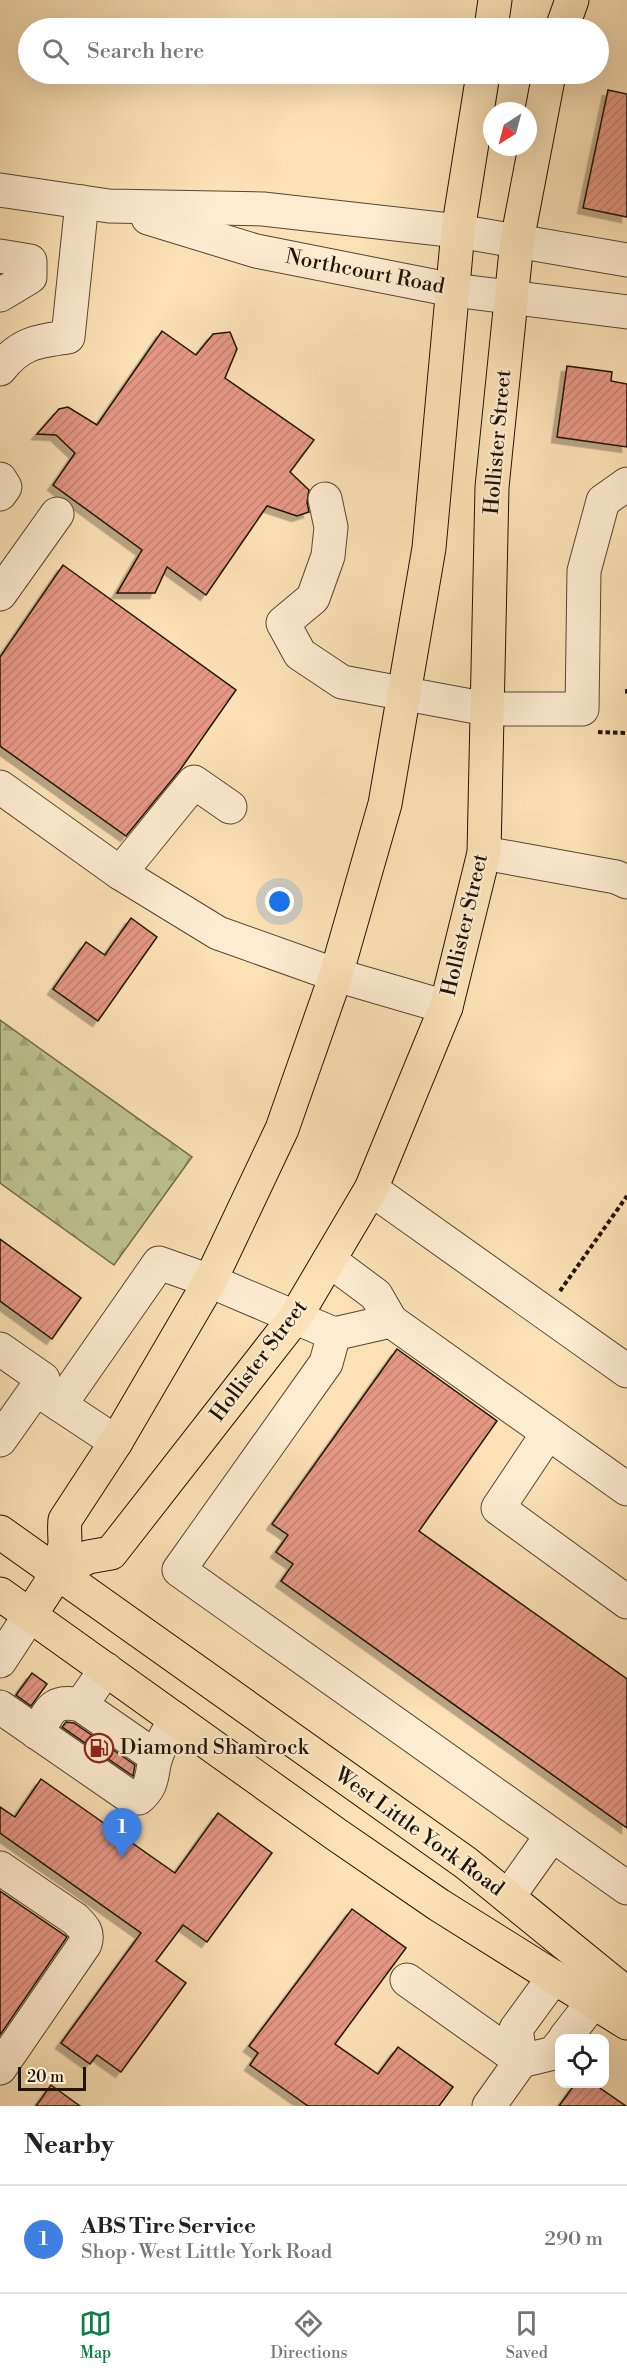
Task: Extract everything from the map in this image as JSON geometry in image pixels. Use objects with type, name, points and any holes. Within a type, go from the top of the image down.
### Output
[{"type":"main road","points":[[492,18],[495,0]]},
{"type":"main road","points":[[566,18],[572,0]]},
{"type":"main road","name":"Hollister Street","points":[[30,1615],[58,1573],[65,1542],[63,1533],[65,1520],[116,1442],[210,1281],[282,1128],[336,975],[385,804],[429,549],[458,231],[481,84]]},
{"type":"main road","name":"Hollister Street","points":[[58,1573],[88,1557],[111,1553],[296,1316],[371,1189],[446,1007],[484,853],[492,487],[517,241],[547,84]]},
{"type":"main road","name":"West Little York Road","points":[[0,1532],[466,1863],[627,1994]]},
{"type":"main road","points":[[0,1594],[439,1905],[627,2023]]},
{"type":"street","name":"Northcourt Road","points":[[0,190],[95,204],[263,209],[458,231],[627,260]]},
{"type":"street","name":"Northcourt Road","points":[[95,204],[256,251],[453,290],[627,312]]},
{"type":"street","points":[[0,369],[9,357],[35,342],[68,337],[95,204]]},
{"type":"street","points":[[0,256],[30,261],[30,277],[0,295]]},
{"type":"street","points":[[0,478],[5,487],[0,494]]},
{"type":"street","points":[[325,499],[332,527],[328,556],[313,598],[283,623],[300,654],[342,682],[487,709],[582,709],[584,571],[603,501],[627,484]]},
{"type":"street","points":[[0,594],[57,514]]},
{"type":"street","points":[[120,873],[194,782],[230,807]]},
{"type":"street","points":[[0,787],[120,873],[218,933],[336,975],[446,1007]]},
{"type":"street","points":[[484,853],[616,877],[627,882]]},
{"type":"street","points":[[371,1189],[627,1371]]},
{"type":"street","points":[[329,1260],[376,1295],[392,1321],[627,1489]]},
{"type":"street","points":[[0,1440],[48,1397],[159,1263],[210,1281],[334,1334],[392,1321]]},
{"type":"street","points":[[334,1334],[326,1363],[179,1570],[627,1888]]},
{"type":"street","points":[[0,1349],[43,1379],[48,1397],[116,1442]]},
{"type":"street","points":[[548,1433],[498,1508],[627,1602]]},
{"type":"street","name":"Hollister Street","points":[[0,1661],[30,1615]]},
{"type":"street","points":[[81,1705],[106,1669]]},
{"type":"street","points":[[37,1733],[50,1709],[59,1703],[67,1702],[81,1705],[156,1756]]},
{"type":"street","points":[[0,1707],[126,1794],[139,1798],[146,1791],[154,1776],[156,1756],[175,1719]]},
{"type":"street","points":[[508,1897],[552,1835]]},
{"type":"street","points":[[0,1868],[75,1919],[85,1928],[87,1937],[85,1944],[0,2068]]},
{"type":"street","points":[[521,2061],[516,2029],[554,1977]]},
{"type":"street","points":[[407,1980],[521,2061]]},
{"type":"street","points":[[568,2034],[593,2002]]},
{"type":"street","points":[[489,2106],[521,2061],[555,2052]]},
{"type":"path","points":[[627,689],[627,695]]},
{"type":"path","points":[[593,732],[627,733]]},
{"type":"path","points":[[545,1313],[627,1196]]},
{"type":"green space","points":[[0,1020],[192,1157],[114,1265],[0,1183]]},
{"type":"building","points":[[608,90],[627,94],[627,217],[583,208]]},
{"type":"building","points":[[162,331],[196,355],[213,334],[230,332],[237,349],[225,378],[314,440],[290,472],[309,490],[307,502],[309,512],[297,516],[267,506],[206,595],[167,567],[155,593],[117,593],[142,550],[53,485],[75,453],[56,435],[37,434],[59,409],[68,407],[97,425]]},
{"type":"building","points":[[567,366],[612,372],[611,381],[627,384],[627,447],[557,437]]},
{"type":"building","points":[[63,565],[236,690],[180,770],[126,836],[0,746],[0,657]]},
{"type":"building","points":[[131,918],[157,937],[98,1021],[53,989],[86,942],[105,955]]},
{"type":"building","points":[[0,1239],[81,1298],[52,1339],[0,1301]]},
{"type":"building","points":[[397,1349],[497,1421],[419,1531],[627,1679],[627,1828],[281,1581],[293,1564],[276,1552],[288,1535],[272,1524]]},
{"type":"building","points":[[32,1673],[47,1684],[31,1706],[16,1695]]},
{"type":"building","points":[[66,1722],[74,1723],[135,1765],[133,1776],[62,1727]]},
{"type":"building","points":[[41,1779],[175,1873],[218,1813],[272,1853],[207,1942],[183,1925],[156,1961],[186,1983],[121,2072],[97,2055],[90,2064],[61,2043],[141,1933],[0,1833],[0,1807],[15,1817]]},
{"type":"building","points":[[0,1891],[67,1937],[0,2035]]},
{"type":"building","points":[[352,1909],[406,1948],[335,2044],[378,2074],[398,2047],[453,2087],[439,2106],[308,2106],[250,2065],[258,2053],[249,2046]]},
{"type":"building","points":[[51,2085],[80,2106],[36,2106]]},
{"type":"building","points":[[572,2088],[600,2088],[626,2106],[559,2106]]},
{"type":"place","name":"Diamond Shamrock","points":[[99,1748]]},
{"type":"place","name":"ABS Tire Service","points":[[122,1858]]}]
